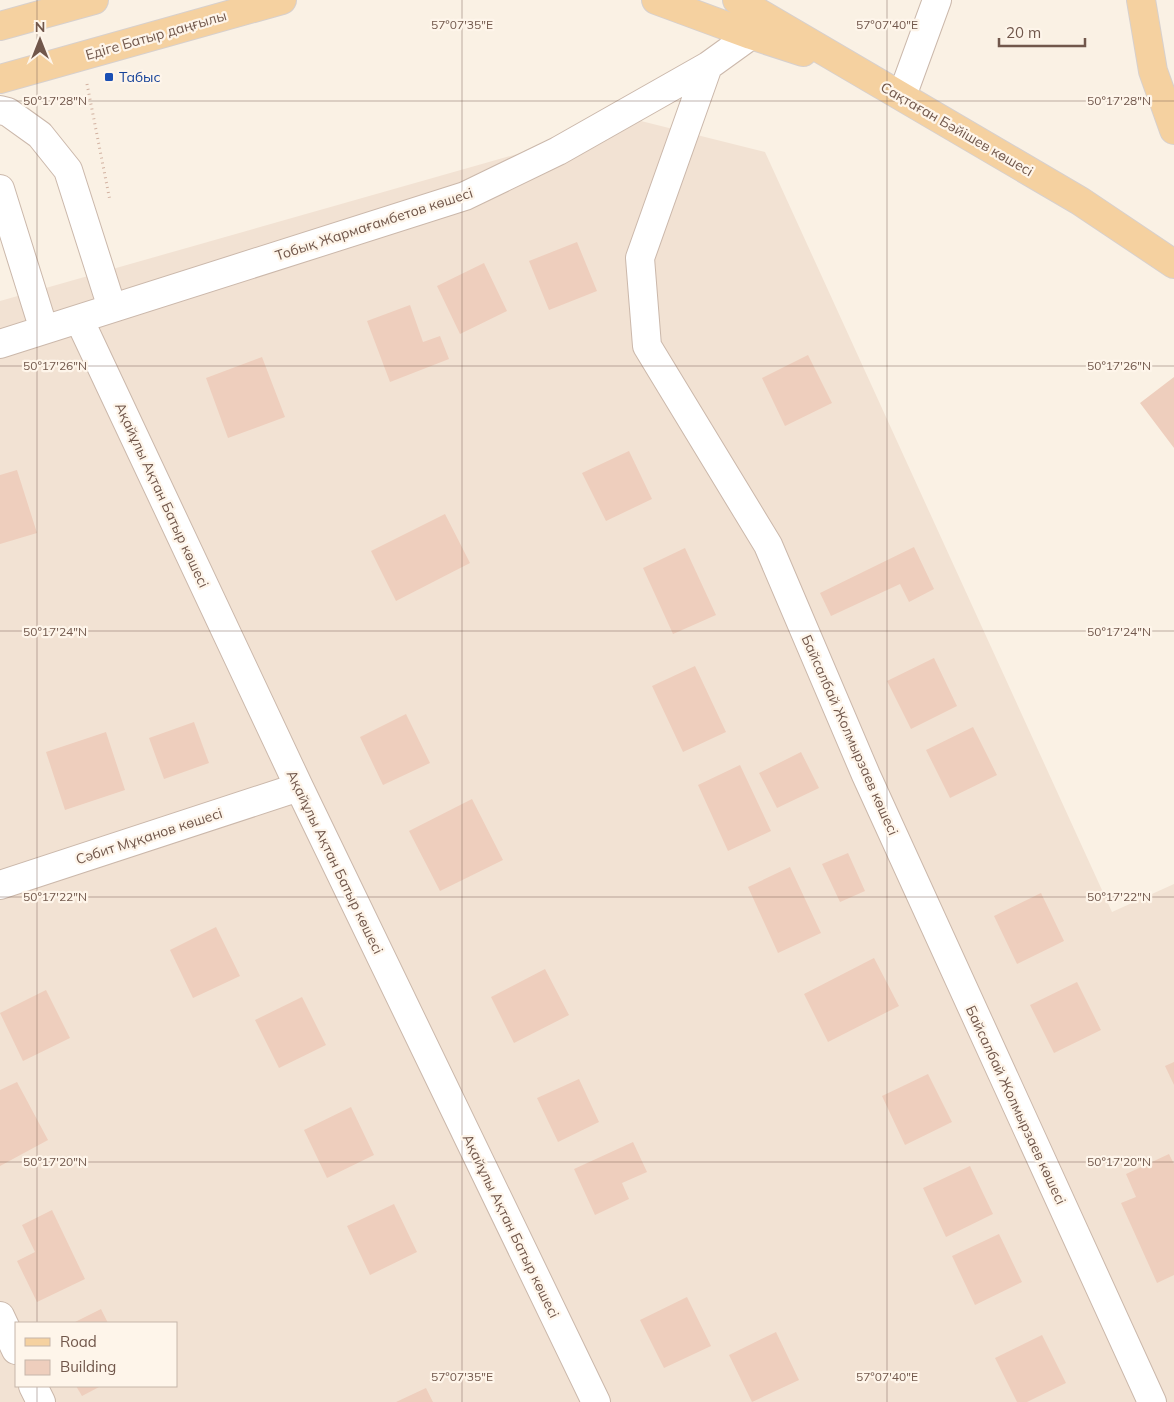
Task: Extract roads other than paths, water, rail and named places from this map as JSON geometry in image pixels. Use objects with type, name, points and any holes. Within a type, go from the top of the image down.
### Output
[{"type":"main road","points":[[0,26],[94,0]]},
{"type":"main road","name":"Едіге Батыр даңғылы","points":[[0,79],[282,0]]},
{"type":"main road","points":[[656,0],[751,35],[855,69]]},
{"type":"main road","name":"Сақтаған Бәйішев көшесі","points":[[737,0],[1080,201],[1174,264]]},
{"type":"main road","points":[[1141,0],[1154,71],[1174,130]]},
{"type":"street","points":[[902,96],[937,0]]},
{"type":"street","name":"Тобық Жармағамбетов көшесі","points":[[0,344],[465,196],[558,151],[708,66],[751,35]]},
{"type":"street","name":"Байсалбай Жолмырзаев көшесі","points":[[708,66],[640,258],[647,346],[768,545],[866,774],[1152,1402]]},
{"type":"street","points":[[0,110],[8,112],[40,135],[68,170],[112,308]]},
{"type":"street","points":[[0,189],[44,330]]},
{"type":"street","name":"Ақайұлы Ақтан Батыр көшесі","points":[[79,318],[299,787],[596,1402]]},
{"type":"street","name":"Сәбит Мұқанов көшесі","points":[[0,885],[299,787]]},
{"type":"street","points":[[0,1316],[15,1348]]},
{"type":"street","points":[[34,1387],[41,1402]]},
{"type":"place","name":"Табыс","points":[[109,77]]}]
